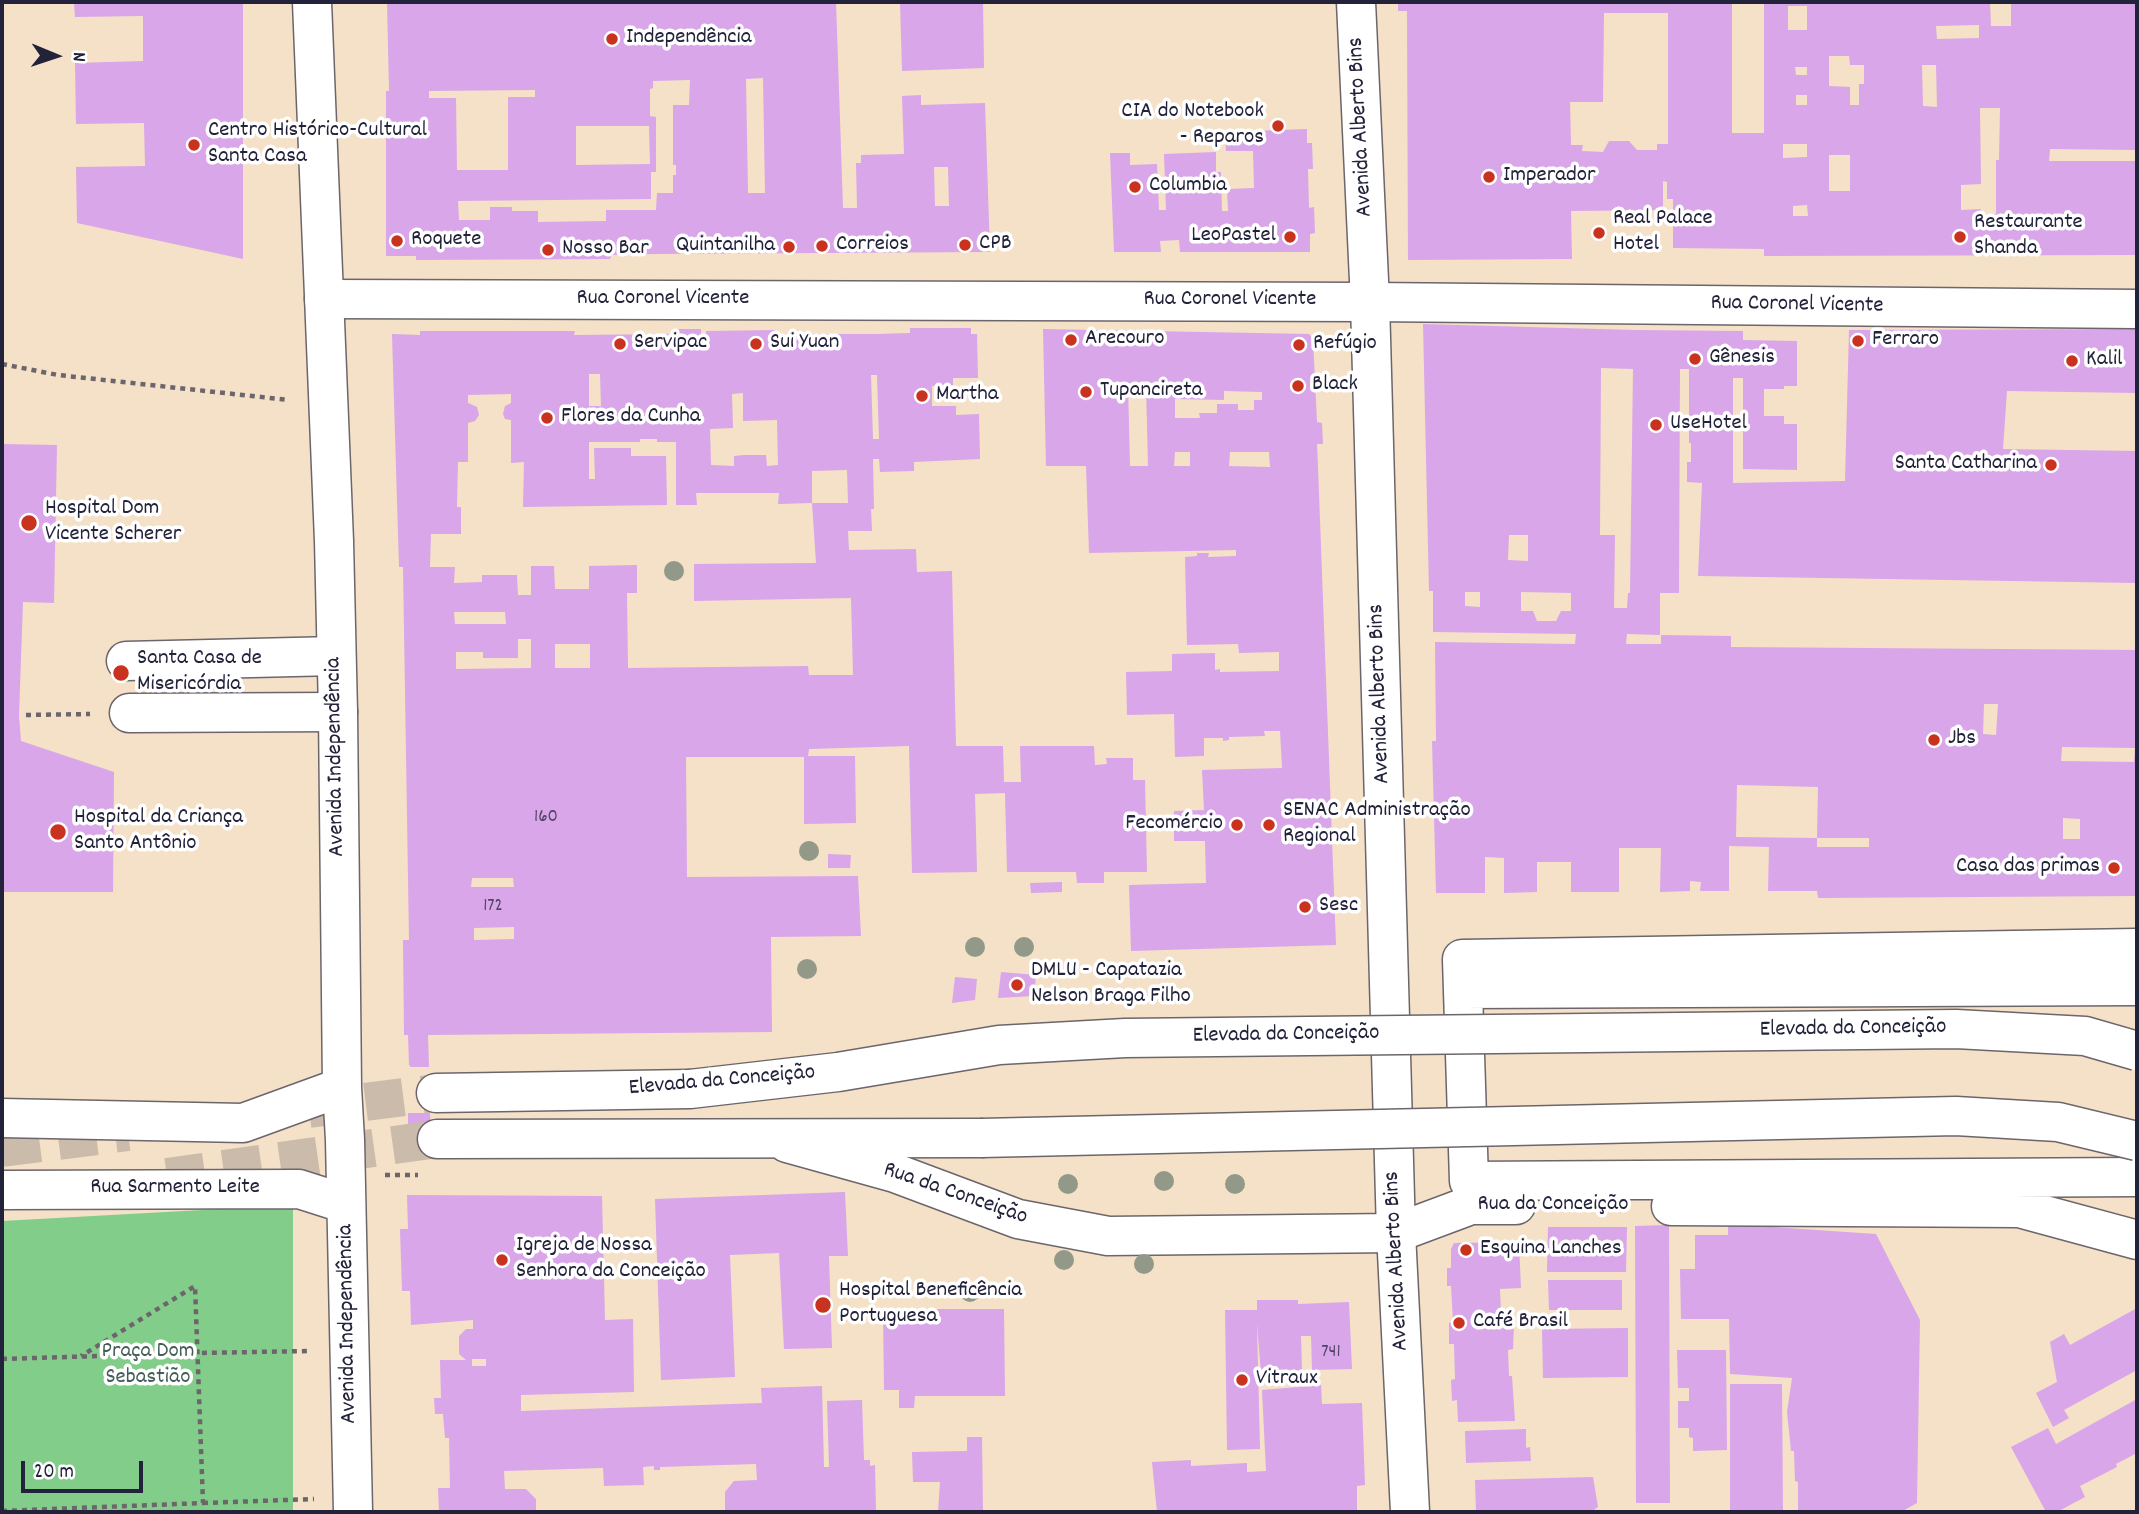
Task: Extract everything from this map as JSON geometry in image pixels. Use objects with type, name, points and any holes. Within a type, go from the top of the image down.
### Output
[{"type":"main road","name":"Avenida Independência","points":[[312,2],[338,712],[342,1087],[353,1505]]},
{"type":"main road","name":"Avenida Alberto Bins","points":[[1356,2],[1370,302],[1396,1233],[1410,1512]]},
{"type":"main road","name":"Rua Coronel Vicente","points":[[324,299],[1370,302],[2137,309]]},
{"type":"main road","points":[[126,661],[336,656]]},
{"type":"main road","points":[[129,713],[338,712]]},
{"type":"main road","points":[[1462,974],[2137,948]]},
{"type":"main road","points":[[1462,974],[2137,986]]},
{"type":"main road","points":[[1462,974],[1469,1181],[2137,1177]]},
{"type":"main road","name":"Elevada da Conceição","points":[[436,1093],[691,1089],[838,1072],[999,1045],[1125,1038],[1956,1029],[2085,1036],[2137,1051]]},
{"type":"main road","points":[[2,1118],[243,1123],[342,1087]]},
{"type":"main road","points":[[437,1139],[981,1138],[1956,1116],[2058,1122],[2137,1141]]},
{"type":"main road","name":"Rua da Conceição","points":[[774,1139],[895,1173],[1018,1219],[1108,1236],[1396,1233],[1471,1205],[2019,1208],[2137,1240]]},
{"type":"main road","name":"Rua Sarmento Leite","points":[[2,1190],[299,1189],[346,1204]]},
{"type":"path","points":[[2,364],[58,375],[328,405]]},
{"type":"path","points":[[26,715],[129,713]]},
{"type":"path","points":[[81,1356],[195,1286],[203,1503]]},
{"type":"path","points":[[2,1359],[349,1351]]},
{"type":"path","points":[[2,1511],[203,1503],[353,1505]]},
{"type":"green space","name":"Praça Dom Sebastião","points":[[293,1205],[293,1512],[2,1512],[2,1221]]},
{"type":"building","name":"Centro Histórico-Cultural Santa Casa","points":[[74,2],[243,2],[243,259],[77,223],[76,167],[145,166],[144,123],[76,124],[75,63],[143,61],[143,16],[75,17]]},
{"type":"building","points":[[387,2],[836,2],[843,208],[857,208],[856,163],[861,163],[861,155],[904,154],[902,96],[921,95],[921,105],[985,103],[990,252],[657,254],[611,255],[610,259],[416,260],[416,256],[386,256],[386,91],[389,91]],"holes":[[[763,78],[765,193],[748,193],[746,79]],[[690,80],[689,105],[673,105],[673,165],[676,165],[673,193],[657,193],[656,210],[606,210],[606,221],[538,222],[538,211],[512,211],[512,207],[490,207],[490,220],[459,220],[458,201],[651,199],[651,172],[656,172],[656,117],[650,116],[650,89],[653,88],[653,81]],[[535,90],[535,97],[508,97],[508,170],[457,170],[456,98],[429,98],[429,91]],[[576,126],[649,126],[650,164],[576,165]],[[934,167],[948,167],[949,206],[935,206]]]},
{"type":"building","points":[[900,2],[983,2],[984,68],[902,71]]},
{"type":"building","points":[[1398,2],[1732,2],[1732,133],[1764,133],[1764,2],[1990,2],[1991,26],[2011,26],[2011,2],[2137,2],[2137,150],[2050,149],[2049,161],[2137,161],[2137,255],[1764,256],[1764,249],[1673,248],[1673,199],[1667,199],[1667,182],[1663,181],[1663,210],[1571,211],[1572,259],[1408,260],[1407,11],[1398,11]],"holes":[[[1788,6],[1807,6],[1807,30],[1788,30]],[[1604,13],[1668,13],[1668,144],[1657,144],[1657,150],[1637,150],[1629,141],[1609,141],[1603,152],[1582,151],[1583,145],[1571,145],[1570,102],[1603,102]],[[1979,25],[1979,38],[1937,39],[1936,26]],[[1829,56],[1849,56],[1850,65],[1864,65],[1864,84],[1859,84],[1859,105],[1850,105],[1850,87],[1829,86]],[[1922,65],[1936,65],[1937,107],[1923,106]],[[1795,67],[1807,67],[1807,75],[1796,75]],[[1796,95],[1807,95],[1807,105],[1796,105]],[[1980,108],[2000,108],[1996,214],[1981,215],[1981,209],[1961,210],[1961,185],[1981,184]],[[1783,144],[1807,144],[1807,157],[1783,158]],[[1829,155],[1850,155],[1850,191],[1829,191]],[[1571,174],[1578,174],[1579,181],[1571,181]],[[1807,205],[1808,216],[1793,216],[1793,206]]]},
{"type":"building","points":[[1307,129],[1307,143],[1312,143],[1313,169],[1308,169],[1309,208],[1314,207],[1315,233],[1310,234],[1310,252],[1180,252],[1179,240],[1160,241],[1161,252],[1114,252],[1110,153],[1130,153],[1130,165],[1157,164],[1159,210],[1166,210],[1164,154],[1216,152],[1216,172],[1221,172],[1222,211],[1228,211],[1227,189],[1254,188],[1253,151],[1226,151],[1225,132]]},
{"type":"building","points":[[1423,324],[1743,331],[1743,340],[1797,341],[1797,386],[1764,389],[1764,416],[1784,416],[1784,424],[1797,424],[1797,470],[1743,469],[1743,378],[1733,378],[1733,483],[1845,481],[1849,330],[2137,329],[2137,393],[2007,391],[2003,449],[2137,451],[2137,583],[1698,576],[1702,483],[1687,482],[1687,462],[1691,462],[1689,369],[1680,369],[1679,593],[1660,593],[1660,635],[1627,634],[1626,644],[1661,644],[1661,635],[1731,636],[1731,647],[2137,650],[2137,896],[1818,898],[1817,891],[1768,891],[1769,847],[1729,846],[1729,891],[1700,891],[1701,882],[1690,881],[1690,891],[1660,892],[1661,848],[1619,848],[1619,892],[1571,892],[1571,862],[1537,862],[1537,892],[1504,893],[1504,858],[1485,857],[1485,893],[1436,893],[1432,741],[1436,741],[1435,642],[1575,644],[1576,634],[1433,632],[1433,591],[1429,591]],"holes":[[[1601,368],[1633,369],[1630,593],[1627,608],[1614,608],[1615,535],[1600,535]],[[1509,535],[1528,535],[1528,561],[1508,560]],[[1465,592],[1480,592],[1480,607],[1465,606]],[[1521,592],[1571,593],[1571,611],[1561,611],[1556,621],[1537,621],[1533,611],[1521,611]],[[1984,704],[1998,704],[1996,735],[1983,734]],[[2062,747],[2135,748],[2134,762],[2061,761]],[[1737,785],[1818,787],[1817,838],[1736,837]],[[2063,818],[2080,819],[2080,839],[2063,839]],[[1817,838],[1869,838],[1869,847],[1817,847]]]},
{"type":"building","points":[[910,328],[971,328],[971,334],[977,334],[978,378],[953,378],[953,385],[932,386],[932,406],[956,406],[956,415],[979,414],[980,459],[914,462],[914,471],[880,472],[879,459],[873,459],[872,531],[848,531],[849,550],[916,549],[917,572],[952,571],[956,746],[1003,746],[1004,782],[1021,782],[1020,746],[1094,746],[1095,765],[1107,764],[1106,758],[1133,758],[1133,780],[1145,780],[1147,872],[1104,872],[1104,883],[1077,883],[1076,872],[1007,872],[1005,793],[975,794],[977,872],[912,873],[909,746],[809,749],[808,756],[855,756],[856,823],[804,824],[804,757],[686,757],[687,877],[858,876],[861,936],[771,937],[772,1032],[428,1035],[429,1067],[411,1067],[408,1035],[404,1035],[403,940],[409,940],[403,567],[399,567],[392,334],[420,335],[420,331],[575,331],[574,335],[679,334],[679,329],[701,329],[701,334],[706,334],[706,331],[775,330],[775,334],[910,333]],"holes":[[[589,374],[600,374],[601,406],[589,406]],[[871,375],[877,375],[879,439],[873,439]],[[743,393],[743,421],[777,420],[778,465],[767,466],[766,455],[734,456],[734,466],[711,465],[710,429],[733,428],[732,394]],[[511,394],[511,403],[505,406],[503,414],[505,419],[511,420],[511,463],[524,462],[523,507],[667,505],[666,456],[631,456],[631,448],[594,448],[595,479],[589,479],[589,442],[640,442],[640,439],[676,442],[676,505],[697,505],[696,493],[779,493],[778,504],[812,503],[816,563],[694,564],[694,601],[851,598],[853,675],[809,675],[808,666],[628,668],[627,593],[637,593],[637,565],[589,566],[589,589],[555,589],[554,566],[531,566],[531,595],[518,595],[517,575],[482,575],[482,582],[454,583],[455,567],[430,567],[431,534],[461,534],[461,507],[457,507],[458,462],[468,462],[468,423],[475,421],[479,415],[477,407],[468,403],[468,395]],[[847,470],[848,503],[812,503],[812,471]],[[454,612],[505,612],[506,624],[455,624]],[[518,639],[531,639],[531,668],[456,669],[456,652],[483,652],[483,658],[518,658]],[[555,644],[590,644],[590,668],[555,668]],[[472,878],[513,878],[514,887],[471,887]],[[514,927],[514,939],[474,940],[474,928]]]},
{"type":"building","points":[[1043,329],[1309,334],[1313,339],[1317,422],[1322,423],[1323,444],[1317,444],[1336,945],[1131,951],[1129,885],[1206,883],[1205,841],[1174,841],[1174,811],[1204,810],[1202,770],[1282,768],[1280,731],[1264,731],[1265,736],[1229,737],[1229,740],[1223,741],[1223,738],[1204,738],[1204,756],[1175,757],[1174,714],[1127,715],[1126,672],[1172,671],[1172,654],[1215,653],[1215,670],[1220,669],[1220,672],[1279,671],[1279,652],[1239,653],[1238,644],[1187,645],[1185,557],[1197,556],[1197,553],[1209,553],[1208,557],[1236,556],[1236,550],[1089,553],[1086,466],[1046,466]],"holes":[[[1128,385],[1146,385],[1148,466],[1130,466]],[[1224,391],[1262,392],[1262,400],[1254,400],[1254,410],[1238,410],[1238,404],[1217,404],[1217,413],[1199,413],[1200,418],[1175,418],[1175,399],[1224,400]],[[1175,452],[1190,452],[1190,466],[1174,466]],[[1230,452],[1269,452],[1270,467],[1229,466]]]},
{"type":"building","points":[[2,444],[57,445],[54,603],[23,602],[19,716],[21,741],[114,772],[113,892],[2,892]]},
{"type":"building","points":[[828,854],[851,855],[850,868],[828,868]]},
{"type":"building","points":[[1062,882],[1062,892],[1031,893],[1030,883]]},
{"type":"building","name":"DMLU - Capatazia Nelson Braga Filho","points":[[1001,972],[1036,975],[1034,996],[998,998]]},
{"type":"building","points":[[955,977],[977,979],[975,1000],[952,1003]]},
{"type":"building","points":[[408,1113],[430,1113],[431,1134],[408,1134]]},
{"type":"building","points":[[845,1192],[848,1256],[829,1256],[832,1348],[784,1349],[779,1253],[730,1255],[735,1377],[661,1380],[655,1199]]},
{"type":"building","points":[[407,1195],[602,1196],[605,1320],[633,1319],[634,1392],[521,1395],[521,1411],[762,1403],[761,1388],[822,1386],[824,1467],[829,1467],[827,1401],[862,1400],[864,1460],[870,1460],[870,1466],[875,1465],[876,1512],[725,1512],[725,1492],[734,1481],[757,1480],[756,1464],[660,1467],[660,1470],[654,1470],[654,1466],[643,1467],[644,1485],[604,1486],[603,1468],[504,1471],[505,1489],[526,1489],[536,1499],[536,1512],[439,1512],[438,1488],[450,1488],[449,1438],[445,1438],[443,1414],[435,1414],[434,1398],[441,1398],[440,1360],[466,1360],[459,1354],[459,1336],[466,1329],[473,1329],[473,1320],[411,1325],[410,1291],[402,1291],[400,1229],[408,1229]],"holes":[[[472,1359],[486,1359],[486,1366],[472,1366]]]},
{"type":"building","points":[[1728,1224],[1876,1234],[1920,1320],[1917,1503],[1901,1512],[1798,1512],[1798,1482],[1795,1481],[1794,1451],[1791,1451],[1787,1412],[1792,1378],[1730,1374],[1729,1319],[1681,1319],[1680,1269],[1695,1269],[1695,1235],[1728,1235]]},
{"type":"building","points":[[1669,1225],[1670,1503],[1636,1503],[1635,1226]]},
{"type":"building","points":[[1548,1227],[1627,1227],[1626,1272],[1547,1272]]},
{"type":"building","points":[[1519,1242],[1521,1288],[1500,1289],[1501,1313],[1506,1312],[1507,1324],[1514,1324],[1513,1349],[1508,1350],[1515,1421],[1458,1422],[1457,1400],[1452,1401],[1451,1380],[1455,1379],[1454,1344],[1449,1344],[1449,1323],[1453,1322],[1447,1268],[1451,1268],[1451,1249],[1454,1243]]},
{"type":"building","points":[[1548,1280],[1622,1280],[1622,1310],[1549,1310]]},
{"type":"building","points":[[1257,1300],[1298,1300],[1298,1304],[1349,1302],[1352,1369],[1312,1370],[1311,1336],[1301,1336],[1302,1371],[1261,1374],[1257,1324],[1260,1449],[1227,1450],[1225,1310],[1257,1310]]},
{"type":"building","points":[[2137,1308],[2137,1370],[2064,1410],[2069,1418],[2053,1427],[2036,1393],[2057,1382],[2050,1342],[2064,1334],[2070,1345]]},
{"type":"building","points":[[883,1309],[1004,1309],[1005,1396],[915,1396],[914,1408],[899,1408],[899,1390],[884,1390]]},
{"type":"building","points":[[1628,1328],[1628,1377],[1543,1378],[1542,1329]]},
{"type":"building","points":[[1677,1350],[1726,1350],[1727,1450],[1693,1451],[1693,1438],[1689,1437],[1689,1428],[1678,1428],[1678,1401],[1689,1401],[1689,1388],[1678,1388]]},
{"type":"building","points":[[1730,1384],[1782,1384],[1783,1512],[1730,1512]]},
{"type":"building","points":[[1321,1385],[1322,1404],[1362,1403],[1365,1485],[1357,1486],[1357,1512],[1157,1512],[1152,1462],[1191,1460],[1191,1466],[1247,1463],[1247,1472],[1266,1471],[1262,1390]]},
{"type":"building","points":[[2137,1399],[2137,1453],[2080,1486],[2085,1497],[2057,1512],[2046,1512],[2011,1447],[2048,1428],[2056,1444]]},
{"type":"building","points":[[1526,1429],[1526,1448],[1530,1447],[1531,1461],[1466,1463],[1465,1431]]},
{"type":"building","points":[[967,1437],[982,1437],[983,1512],[938,1512],[940,1482],[913,1482],[912,1452],[967,1451]]},
{"type":"building","points":[[1593,1477],[1598,1507],[1591,1512],[1476,1512],[1475,1480]]},
{"type":"tunnel","points":[[309,1109],[436,1093]]},
{"type":"tunnel","points":[[2,1148],[128,1132]]},
{"type":"tunnel","points":[[167,1177],[437,1139]]},
{"type":"place","name":"Independência","points":[[612,39]]},
{"type":"place","name":"CIA do Notebook - Reparos","points":[[1278,126]]},
{"type":"place","name":"Centro Histórico-Cultural Santa Casa","points":[[194,145]]},
{"type":"place","name":"Imperador","points":[[1489,177]]},
{"type":"place","name":"Columbia","points":[[1135,187]]},
{"type":"place","name":"Real Palace Hotel","points":[[1599,233]]},
{"type":"place","name":"LeoPastel","points":[[1290,237]]},
{"type":"place","name":"Restaurante Shanda","points":[[1960,237]]},
{"type":"place","name":"Roquete","points":[[397,241]]},
{"type":"place","name":"CPB","points":[[965,245]]},
{"type":"place","name":"Correios","points":[[822,246]]},
{"type":"place","name":"Quintanilha","points":[[789,247]]},
{"type":"place","name":"Nosso Bar","points":[[548,250]]},
{"type":"place","name":"Arecouro","points":[[1071,340]]},
{"type":"place","name":"Ferraro","points":[[1858,341]]},
{"type":"place","name":"Servipac","points":[[620,344]]},
{"type":"place","name":"Sui Yuan","points":[[756,344]]},
{"type":"place","name":"Refúgio","points":[[1299,345]]},
{"type":"place","name":"Gênesis","points":[[1695,359]]},
{"type":"place","name":"Kalil","points":[[2072,361]]},
{"type":"place","name":"Black","points":[[1298,386]]},
{"type":"place","name":"Tupancireta","points":[[1086,392]]},
{"type":"place","name":"Martha","points":[[922,396]]},
{"type":"place","name":"Flores da Cunha","points":[[547,418]]},
{"type":"place","name":"UseHotel","points":[[1656,425]]},
{"type":"place","name":"Santa Catharina","points":[[2051,465]]},
{"type":"place","name":"Hospital Dom Vicente Scherer","points":[[29,523]]},
{"type":"place","name":"Santa Casa de Misericórdia","points":[[121,673]]},
{"type":"place","name":"Jbs","points":[[1934,740]]},
{"type":"place","name":"Fecomércio","points":[[1237,825]]},
{"type":"place","name":"SENAC Administração Regional","points":[[1269,825]]},
{"type":"place","name":"Hospital da Criança Santo Antônio","points":[[58,832]]},
{"type":"place","name":"Casa das primas","points":[[2114,868]]},
{"type":"place","name":"Sesc","points":[[1305,907]]},
{"type":"place","name":"DMLU - Capatazia Nelson Braga Filho","points":[[1017,985]]},
{"type":"place","name":"Esquina Lanches","points":[[1466,1250]]},
{"type":"place","name":"Igreja de Nossa Senhora da Conceição","points":[[502,1260]]},
{"type":"place","name":"Hospital Beneficência Portuguesa","points":[[823,1305]]},
{"type":"place","name":"Café Brasil","points":[[1459,1323]]},
{"type":"place","name":"Vitraux","points":[[1242,1380]]}]
